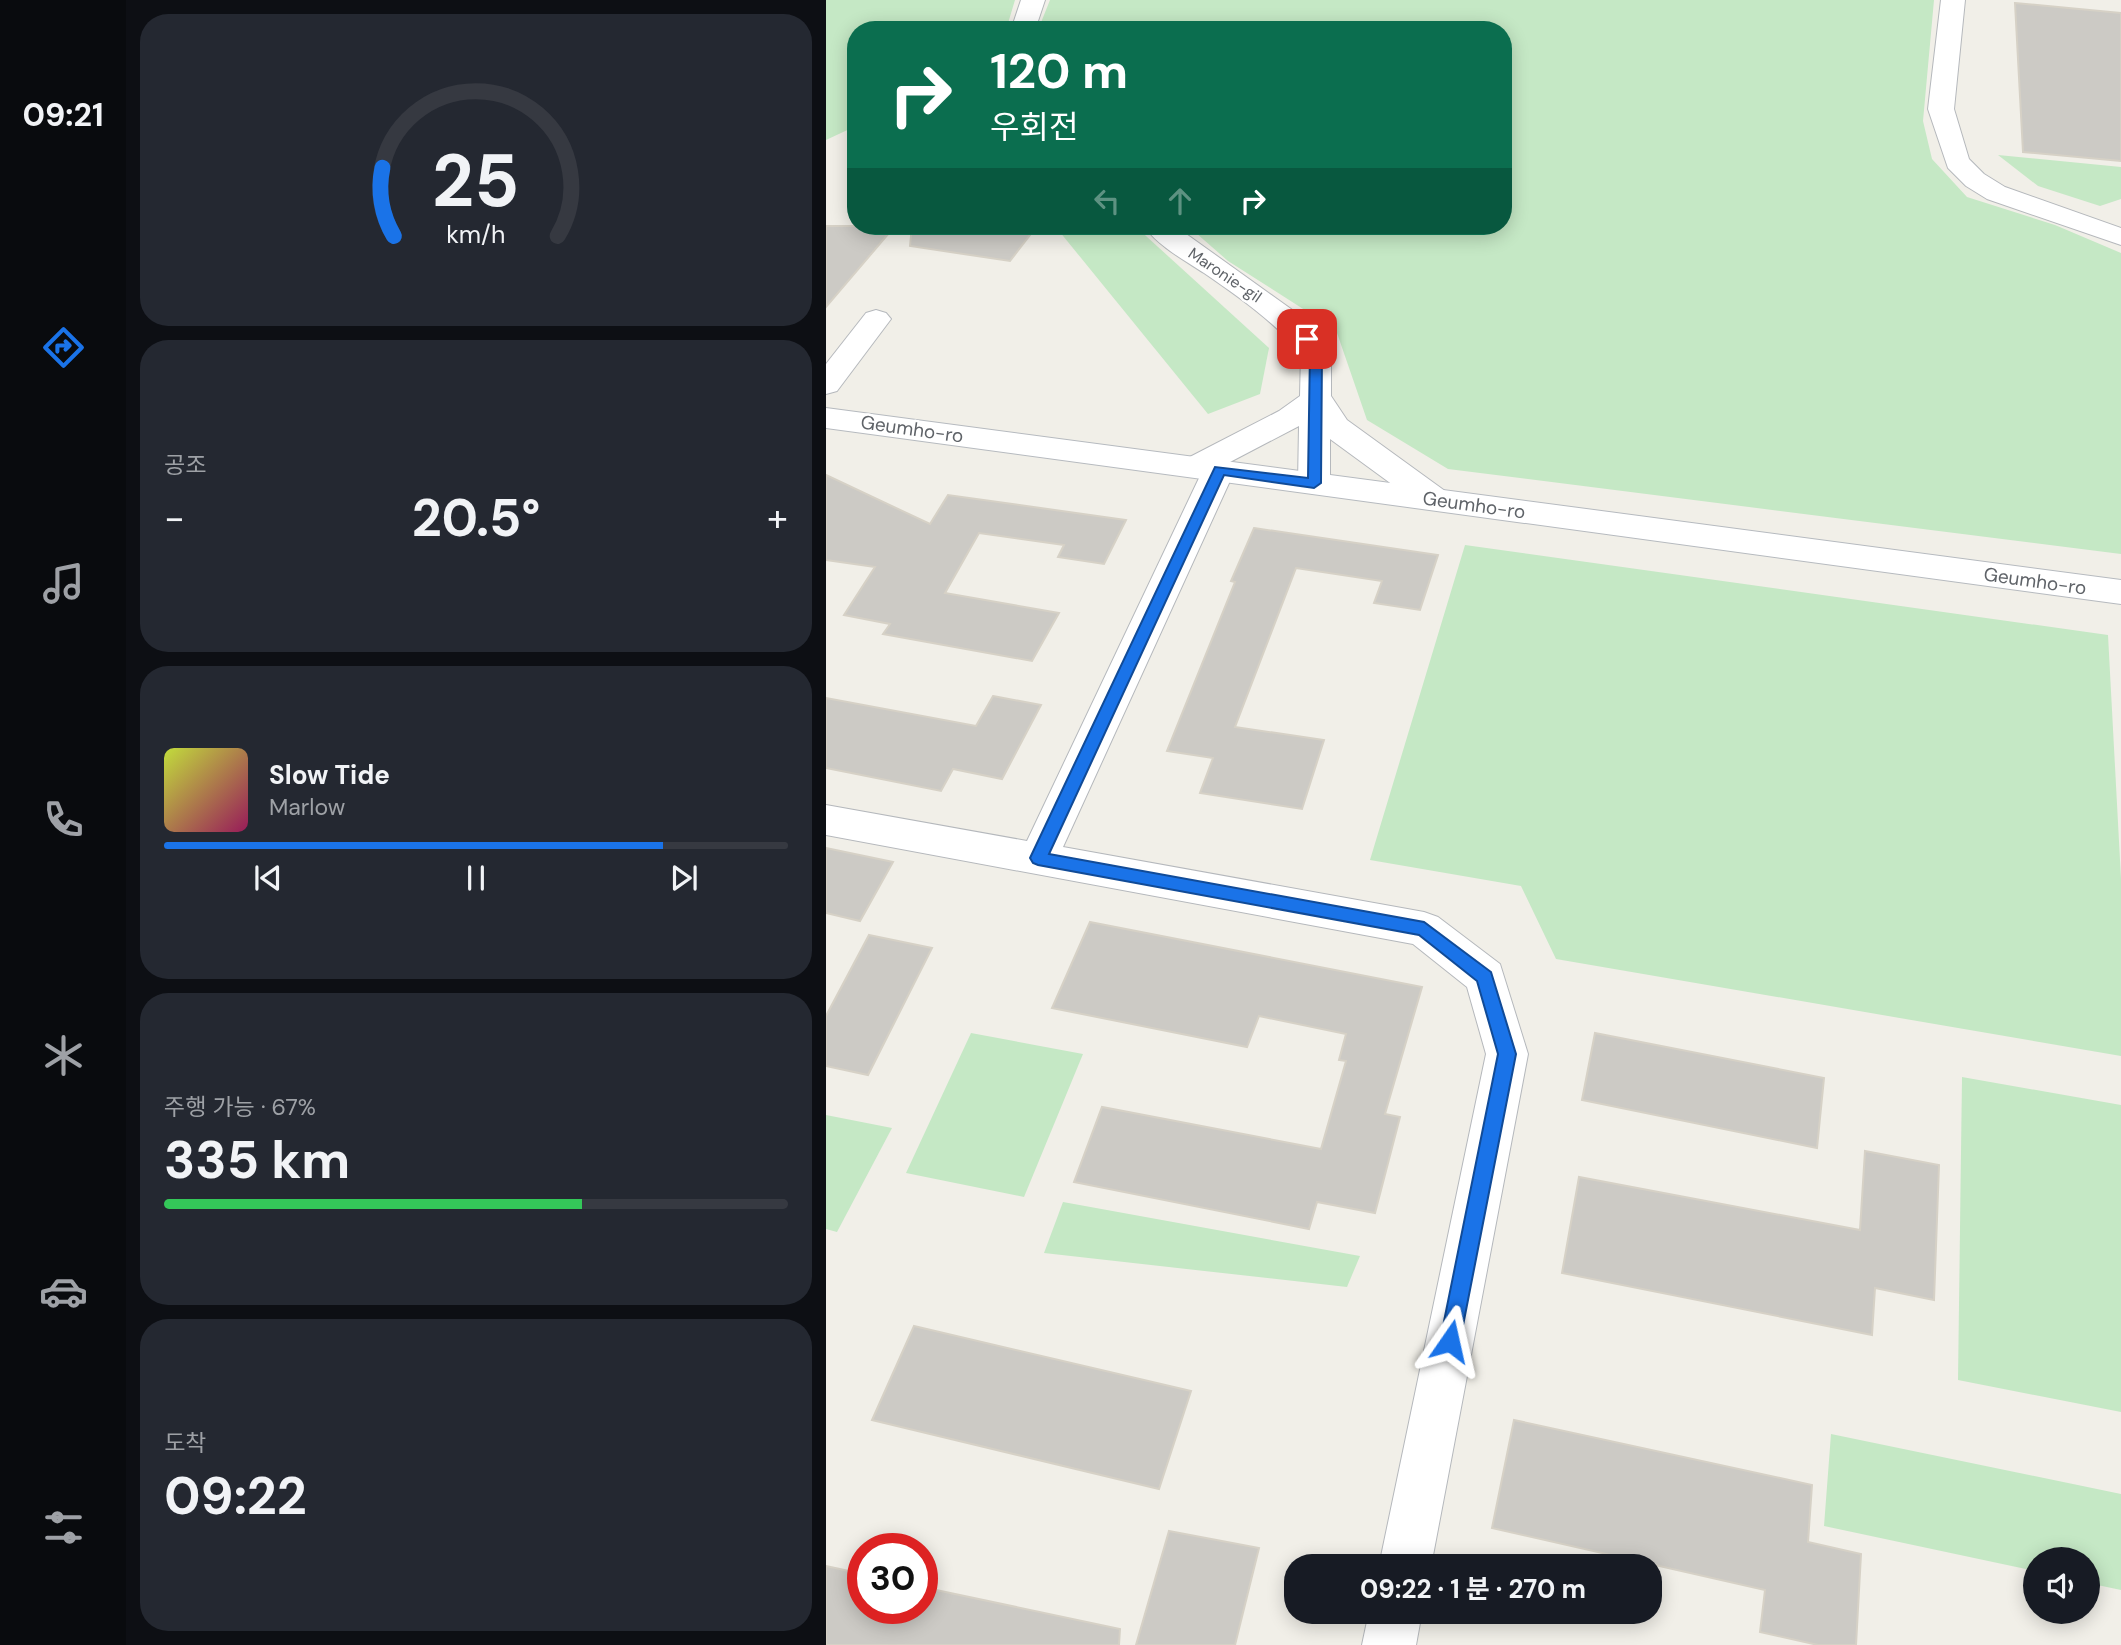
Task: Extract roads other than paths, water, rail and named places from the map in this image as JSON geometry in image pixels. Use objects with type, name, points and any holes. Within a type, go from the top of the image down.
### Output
[{"type":"street","points":[[1026,21],[1033,0]]},
{"type":"street","points":[[1953,0],[1941,109],[1957,162],[1975,180],[1996,193],[2121,237]]},
{"type":"street","name":"Maronie-gil","points":[[1170,235],[1297,328],[1316,351],[1314,483]]},
{"type":"street","points":[[826,384],[876,318]]},
{"type":"street","points":[[1038,858],[1207,469],[1317,399],[1336,427],[1353,442],[1434,499]]},
{"type":"street","name":"Geumho-ro","points":[[826,418],[2121,592]]},
{"type":"street","points":[[826,820],[1424,929],[1485,977],[1507,1054],[1407,1554]]},
{"type":"street","points":[[1389,1645],[1393,1624]]}]
